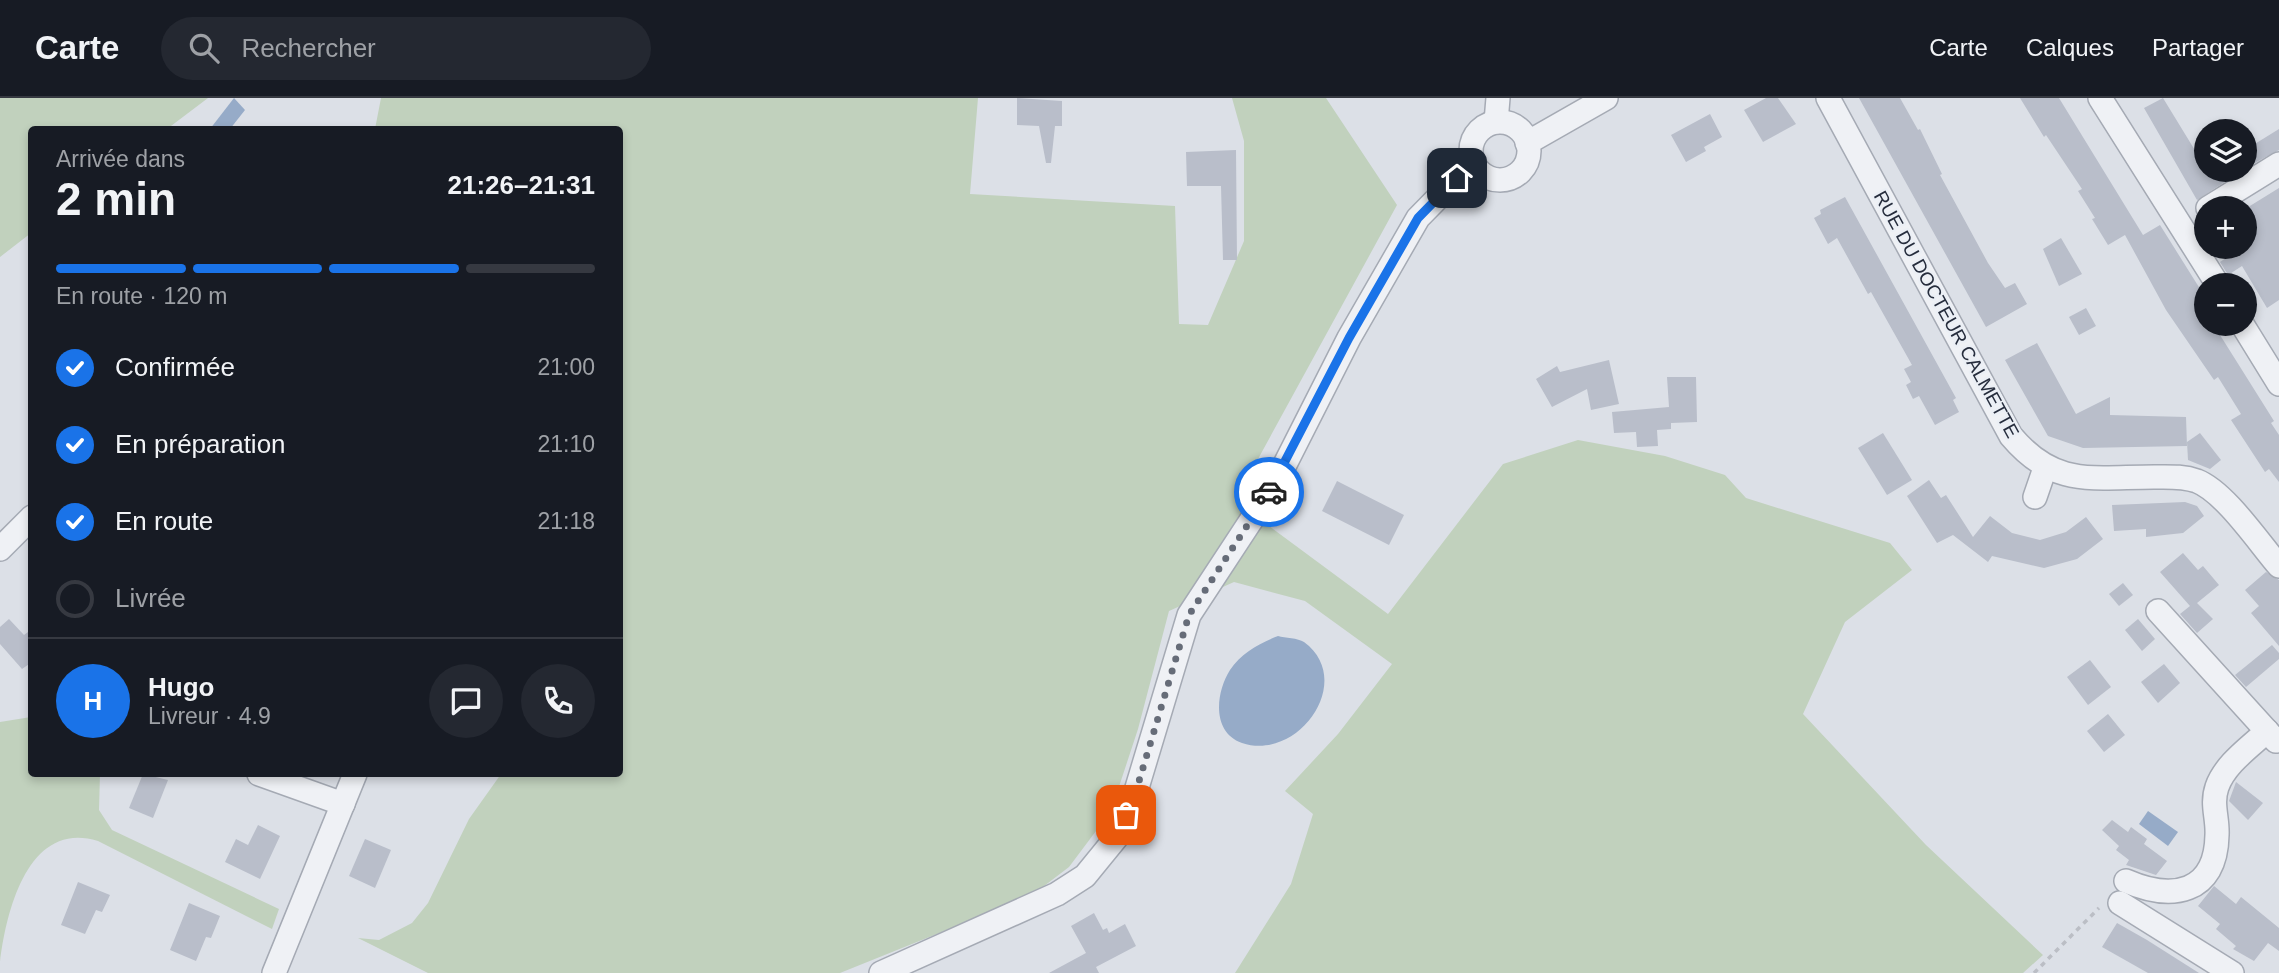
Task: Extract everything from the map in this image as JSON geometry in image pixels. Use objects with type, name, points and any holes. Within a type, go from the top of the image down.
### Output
[{"type":"street","points":[[1496,122],[1499,98]]},
{"type":"street","points":[[1527,143],[1606,98]]},
{"type":"street","name":"RUE DU DOCTEUR CALMETTE","points":[[1828,98],[2011,436],[2030,458],[2045,468],[2077,477],[2179,477],[2199,482],[2216,494],[2279,566]]},
{"type":"street","points":[[2100,98],[2210,273]]},
{"type":"street","points":[[1496,122],[1515,126],[1527,143],[1525,165],[1511,177],[1490,178],[1481,173],[1473,162],[1471,152],[1476,133],[1496,122]]},
{"type":"street","points":[[881,973],[1057,894],[1085,876],[1116,838],[1136,791],[1189,615],[1275,484],[1349,338],[1418,218],[1473,162]]},
{"type":"street","points":[[2228,196],[2279,164]]},
{"type":"street","points":[[2180,225],[2194,217]]},
{"type":"street","points":[[2249,336],[2279,384]]},
{"type":"street","points":[[2035,497],[2045,468]]},
{"type":"street","points":[[0,549],[28,521]]},
{"type":"street","points":[[2116,897],[2172,894],[2189,890],[2203,878],[2213,860],[2217,835],[2213,800],[2218,783],[2236,759],[2274,738],[2158,611]]},
{"type":"street","points":[[267,777],[343,804]]},
{"type":"street","points":[[274,973],[354,777]]},
{"type":"street","points":[[2116,897],[2232,973]]},
{"type":"path","points":[[2035,973],[2116,897]]},
{"type":"green space","points":[[0,98],[208,98],[171,126],[28,126],[28,235],[0,257]]},
{"type":"green space","points":[[381,98],[978,98],[970,194],[1175,206],[1179,324],[1208,325],[1244,241],[1244,141],[1232,98],[1326,98],[1397,205],[1235,501],[1388,614],[1503,464],[1578,440],[1665,456],[1725,475],[1746,498],[1890,543],[1912,570],[1845,622],[1803,714],[1926,845],[2043,955],[2023,973],[1235,973],[1291,884],[1313,814],[1285,791],[1338,734],[1392,664],[1305,601],[1234,582],[1169,611],[1138,729],[1111,811],[1069,867],[1031,896],[840,973],[428,973],[358,938],[379,940],[412,923],[428,903],[469,819],[499,777],[623,777],[623,126],[376,126]]},
{"type":"green space","points":[[28,717],[28,777],[100,777],[99,810],[112,830],[279,909],[272,929],[98,841],[74,838],[54,844],[38,856],[25,874],[8,919],[0,962],[0,722]]},
{"type":"water","points":[[234,98],[245,110],[232,126],[212,126]]},
{"type":"water","points":[[1278,636],[1304,642],[1319,658],[1324,676],[1322,696],[1314,714],[1300,729],[1283,741],[1263,746],[1242,743],[1232,738],[1221,721],[1219,700],[1225,679],[1245,654]]},
{"type":"water","points":[[2148,811],[2178,832],[2168,846],[2139,824]]},
{"type":"building","points":[[1017,98],[1062,101],[1062,126],[1055,126],[1051,163],[1046,163],[1039,126],[1017,125]]},
{"type":"building","points":[[1766,98],[1778,98],[1796,124],[1763,142],[1744,110]]},
{"type":"building","points":[[1859,98],[1900,98],[1918,130],[1920,129],[1942,174],[1940,175],[1988,263],[2005,288],[2015,283],[2027,304],[1986,327]]},
{"type":"building","points":[[2020,98],[2059,98],[2143,235],[2160,225],[2194,279],[2194,336],[2221,336],[2274,421],[2271,423],[2279,435],[2279,482],[2269,469],[2265,472],[2231,420],[2241,414],[2218,377],[2214,380],[2166,310],[2125,235],[2108,245],[2078,191],[2082,189],[2046,135],[2044,137]]},
{"type":"building","points":[[2163,98],[2194,149],[2194,182],[2225,182],[2203,196],[2195,196],[2144,108]]},
{"type":"building","points":[[1710,114],[1722,137],[1704,147],[1706,151],[1686,162],[1671,135]]},
{"type":"building","points":[[2279,129],[2279,150],[2257,162],[2257,143]]},
{"type":"building","points":[[1236,150],[1237,260],[1223,260],[1221,186],[1187,186],[1186,152]]},
{"type":"building","points":[[2279,188],[2279,300],[2267,308],[2257,291],[2257,273],[2246,273],[2242,266],[2227,273],[2220,262],[2224,259],[2257,259],[2257,202]]},
{"type":"building","points":[[1845,197],[1956,398],[1953,400],[1959,412],[1935,425],[1919,396],[1913,399],[1906,385],[1911,382],[1904,369],[1912,365],[1871,292],[1868,294],[1837,238],[1828,244],[1814,218],[1821,214],[1820,210]]},
{"type":"building","points":[[2061,238],[2082,274],[2059,286],[2043,249]]},
{"type":"building","points":[[2086,308],[2096,326],[2079,335],[2069,317]]},
{"type":"building","points":[[2037,343],[2076,414],[2110,397],[2110,415],[2186,417],[2187,446],[2083,448],[2048,436],[2005,360]]},
{"type":"building","points":[[1609,360],[1619,404],[1591,410],[1587,389],[1552,407],[1536,379],[1557,366],[1560,372]]},
{"type":"building","points":[[1667,377],[1696,377],[1697,422],[1671,423],[1671,429],[1657,430],[1658,446],[1637,447],[1636,432],[1614,433],[1612,412],[1669,407]]},
{"type":"building","points":[[1883,433],[1912,480],[1887,495],[1858,448]]},
{"type":"building","points":[[2200,433],[2221,460],[2210,469],[2188,460],[2187,442]]},
{"type":"building","points":[[1929,480],[1941,498],[1946,495],[1973,537],[1990,516],[2012,533],[2040,540],[2066,532],[2086,517],[2103,539],[2077,559],[2044,568],[1992,556],[1988,562],[1953,535],[1937,543],[1907,496]]},
{"type":"building","points":[[1337,481],[1404,515],[1389,545],[1322,511]]},
{"type":"building","points":[[2185,502],[2197,506],[2204,516],[2183,533],[2146,537],[2146,529],[2114,531],[2112,505]]},
{"type":"building","points":[[2183,553],[2198,570],[2203,566],[2219,585],[2197,603],[2213,619],[2197,633],[2180,614],[2190,606],[2160,572]]},
{"type":"building","points":[[2266,572],[2279,580],[2279,646],[2251,613],[2259,606],[2245,590]]},
{"type":"building","points":[[2123,583],[2133,595],[2119,606],[2109,594]]},
{"type":"building","points":[[9,619],[24,635],[28,632],[28,665],[22,669],[0,644],[0,627]]},
{"type":"building","points":[[2138,619],[2155,639],[2142,651],[2125,630]]},
{"type":"building","points":[[2272,645],[2279,653],[2279,659],[2246,687],[2235,675]]},
{"type":"building","points":[[2090,660],[2111,687],[2088,705],[2067,677]]},
{"type":"building","points":[[2164,664],[2180,683],[2158,703],[2141,682]]},
{"type":"building","points":[[2108,714],[2125,735],[2104,752],[2087,731]]},
{"type":"building","points":[[142,777],[168,780],[153,818],[129,808]]},
{"type":"building","points":[[2236,782],[2263,803],[2248,820],[2229,801]]},
{"type":"building","points":[[2112,820],[2128,832],[2131,827],[2147,839],[2144,844],[2167,861],[2156,875],[2126,865],[2129,860],[2116,850],[2119,846],[2102,830]]},
{"type":"building","points":[[258,825],[280,836],[260,879],[225,862],[236,839],[248,845]]},
{"type":"building","points":[[365,839],[391,850],[375,888],[349,876]]},
{"type":"building","points":[[78,882],[110,895],[102,912],[96,910],[85,934],[61,925]]},
{"type":"building","points":[[2214,886],[2236,904],[2241,897],[2279,928],[2279,951],[2268,943],[2254,961],[2233,949],[2236,946],[2216,929],[2220,924],[2198,906]]},
{"type":"building","points":[[189,903],[220,916],[211,938],[206,937],[196,961],[170,950]]},
{"type":"building","points":[[1094,913],[1103,930],[1107,928],[1109,933],[1125,924],[1136,946],[1096,967],[1099,973],[1049,973],[1086,953],[1071,926]]},
{"type":"building","points":[[2117,923],[2199,973],[2148,973],[2102,947]]},
{"type":"way so far","points":[[1126,815],[1136,791],[1189,615],[1269,492]]},
{"type":"route","points":[[1269,492],[1349,338],[1418,218],[1457,178]]}]
